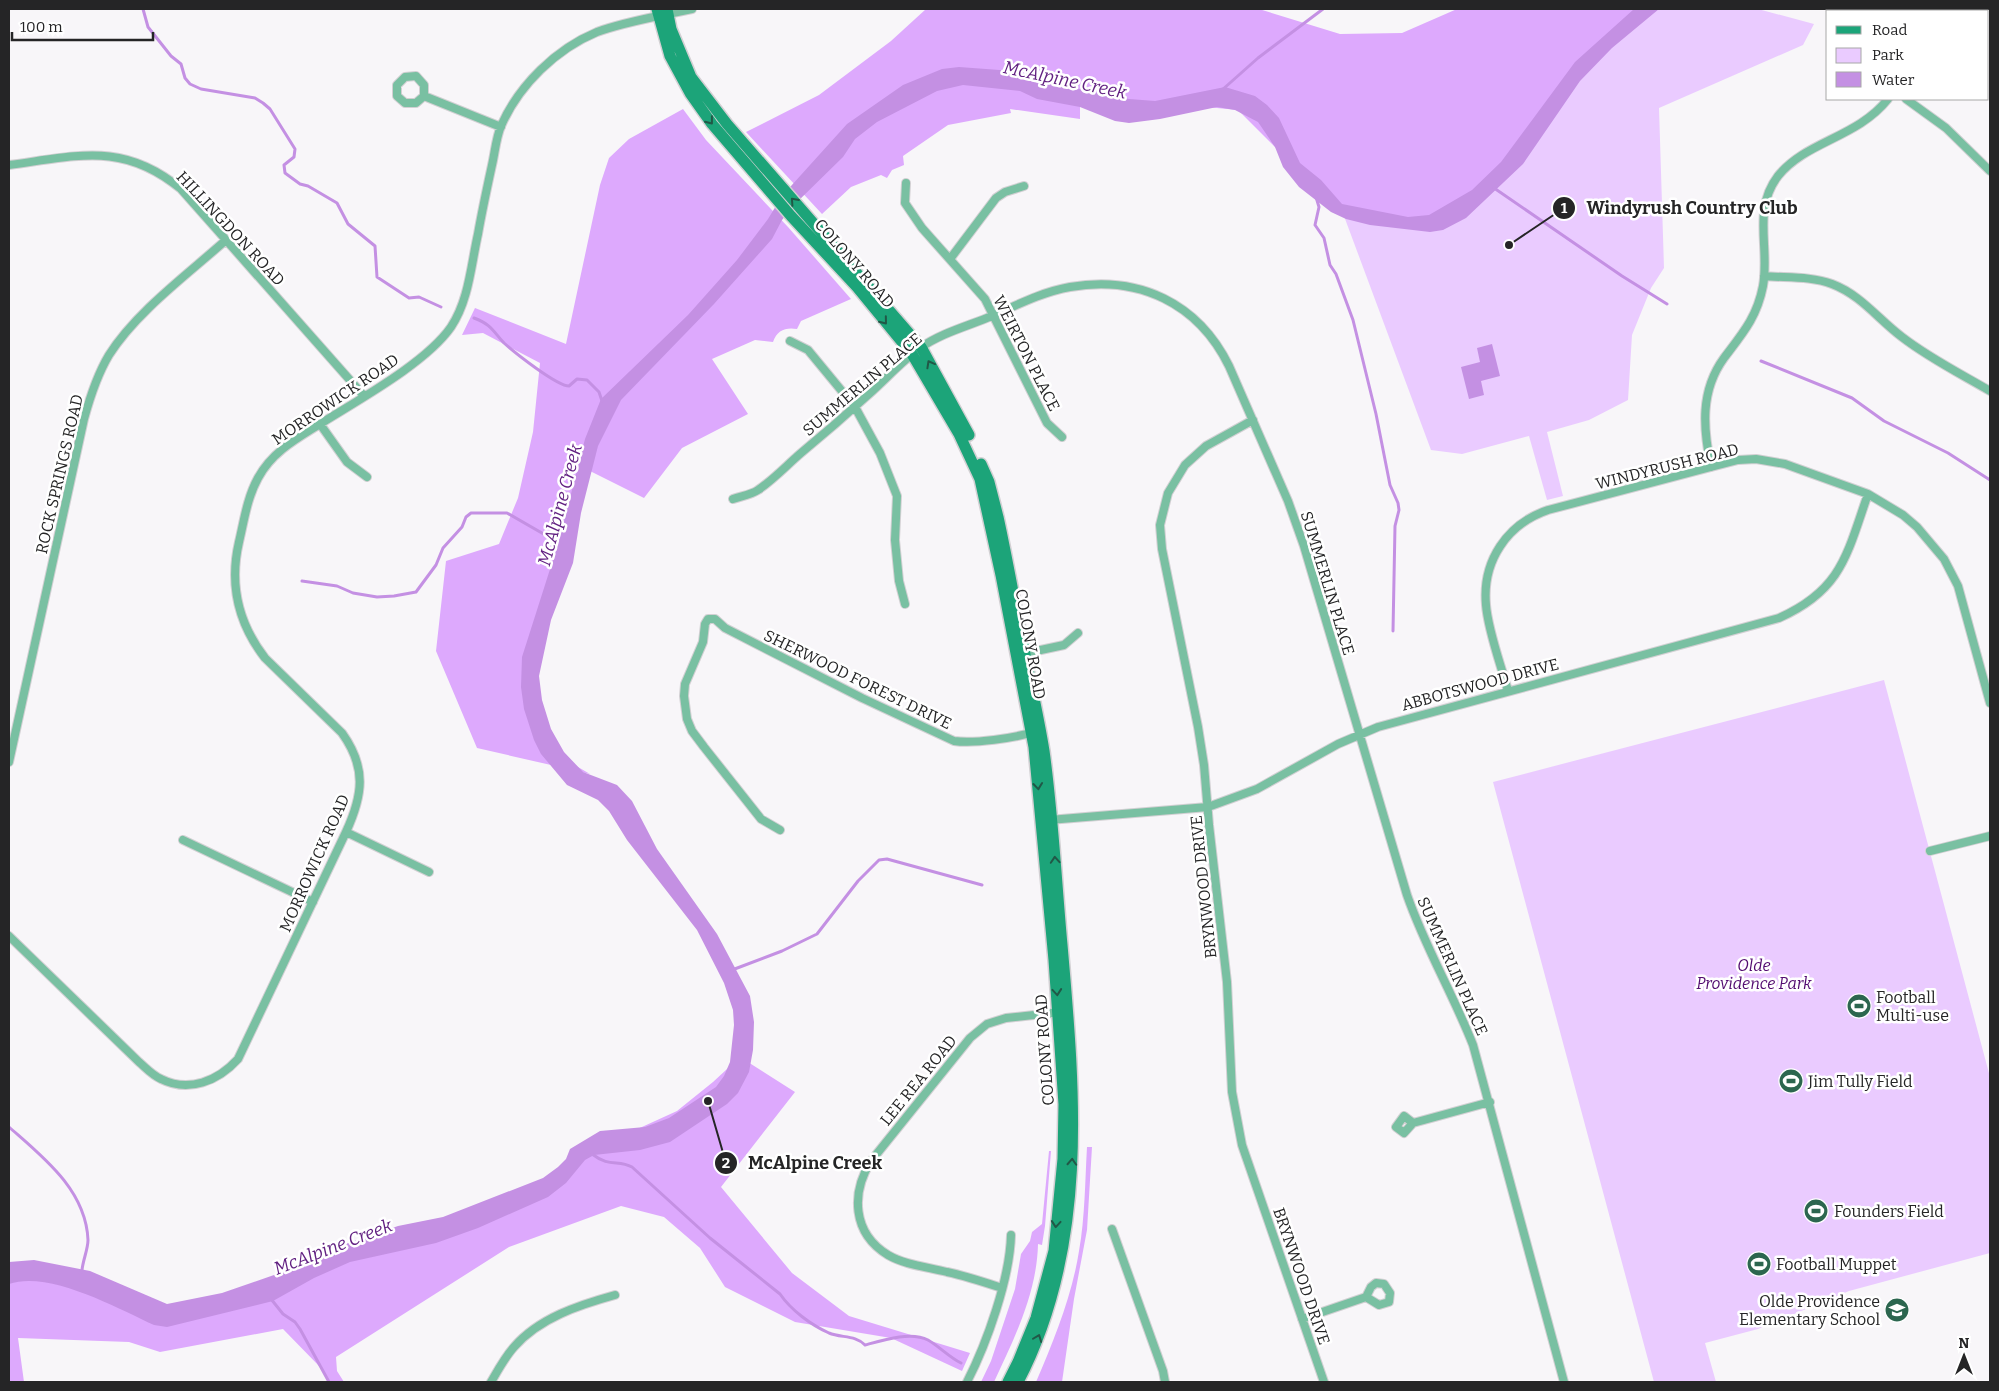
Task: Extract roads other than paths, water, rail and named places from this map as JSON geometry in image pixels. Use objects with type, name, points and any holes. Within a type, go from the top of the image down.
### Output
[{"type":"main road","name":"COLONY ROAD","points":[[663,12],[671,29],[687,79],[727,124],[822,241],[917,351],[955,408],[989,482],[1011,577],[1020,654],[1035,731],[1044,750],[1047,820],[1063,1012],[1074,1106],[1064,1197],[1048,1277],[1028,1338],[1008,1382]]},
{"type":"main road","name":"COLONY ROAD","points":[[1018,1382],[1045,1320],[1057,1279],[1065,1243],[1064,1197]]},
{"type":"street","name":"MORROWICK ROAD","points":[[9,936],[155,1076],[175,1084],[197,1084],[218,1077],[238,1059],[346,832],[359,799],[360,772],[350,745],[342,733],[265,658],[244,623],[238,607],[234,576],[236,555],[249,501],[258,478],[279,452],[397,375],[443,337],[456,319],[464,301],[501,127],[527,85],[553,59],[571,46],[598,32],[663,12],[692,9]]},
{"type":"street","points":[[424,96],[501,127]]},
{"type":"street","points":[[1710,467],[1704,430],[1704,413],[1709,388],[1720,366],[1750,323],[1759,303],[1764,276],[1763,209],[1766,196],[1786,166],[1802,155],[1866,121],[1887,100]]},
{"type":"street","points":[[1907,100],[1946,128],[1990,171]]},
{"type":"street","name":"HILLINGDON ROAD","points":[[9,165],[100,154],[138,162],[166,177],[181,190],[364,396]]},
{"type":"street","name":"WEIRTON PLACE","points":[[906,183],[905,203],[922,228],[985,300],[992,316],[1005,336],[1047,423],[1062,437]]},
{"type":"street","points":[[950,259],[996,198],[1004,192],[1024,186]]},
{"type":"street","name":"ROCK SPRINGS ROAD","points":[[9,762],[84,419],[97,378],[108,357],[127,330],[226,240]]},
{"type":"street","points":[[1764,276],[1817,280],[1844,289],[1867,305],[1889,327],[1913,345],[1990,391]]},
{"type":"street","name":"SUMMERLIN PLACE","points":[[733,499],[757,491],[917,351],[949,333],[1024,301],[1069,287],[1089,285],[1120,286],[1156,294],[1187,312],[1207,330],[1222,352],[1253,420],[1288,501],[1304,546],[1413,912],[1426,943],[1458,1006],[1470,1037],[1490,1102],[1564,1382]]},
{"type":"street","points":[[790,341],[808,350],[855,407],[880,454],[897,496],[895,540],[898,581],[905,604]]},
{"type":"street","name":"BRYNWOOD DRIVE","points":[[1253,420],[1206,446],[1185,465],[1168,493],[1160,525],[1162,549],[1198,727],[1227,982],[1234,1111],[1242,1145],[1324,1382]]},
{"type":"street","points":[[320,424],[347,462],[367,477]]},
{"type":"street","name":"WINDYRUSH ROAD","points":[[1508,691],[1489,618],[1485,591],[1489,567],[1498,548],[1507,536],[1532,516],[1548,510],[1738,460],[1756,459],[1774,461],[1868,494],[1894,509],[1917,527],[1944,559],[1958,586],[1990,703]]},
{"type":"street","name":"ABBOTSWOOD DRIVE","points":[[1047,820],[1208,807],[1258,789],[1360,734],[1378,727],[1779,618],[1795,611],[1821,593],[1840,569],[1868,494]]},
{"type":"street","name":"SHERWOOD FOREST DRIVE","points":[[780,830],[761,819],[700,742],[692,731],[687,719],[684,696],[685,684],[703,642],[705,624],[708,619],[716,619],[725,628],[862,698],[954,741],[965,743],[1035,731]]},
{"type":"street","points":[[1020,654],[1064,645],[1078,633]]},
{"type":"street","points":[[346,832],[429,872]]},
{"type":"street","points":[[1930,852],[1990,836]]},
{"type":"street","points":[[183,840],[313,902]]},
{"type":"street","name":"LEE REA ROAD","points":[[1002,1288],[906,1262],[888,1255],[878,1248],[863,1228],[858,1214],[857,1200],[864,1173],[871,1161],[970,1038],[987,1024],[1006,1018],[1063,1012]]},
{"type":"street","points":[[1412,1123],[1490,1102]]},
{"type":"street","points":[[1112,1229],[1163,1371],[1165,1382]]},
{"type":"street","points":[[967,1382],[987,1333],[1008,1270],[1011,1235]]},
{"type":"street","points":[[491,1382],[513,1348],[537,1327],[574,1309],[615,1294]]},
{"type":"street","points":[[1302,1319],[1366,1297]]},
{"type":"water","points":[[1634,9],[1659,9],[1612,48],[1580,81],[1523,164],[1466,218],[1443,230],[1430,232],[1370,225],[1346,219],[1331,212],[1299,187],[1283,167],[1275,147],[1258,122],[1235,110],[1217,107],[1160,119],[1129,123],[1115,121],[1080,107],[1037,99],[1020,91],[963,85],[937,91],[877,122],[855,139],[843,157],[793,206],[782,220],[772,239],[714,304],[621,400],[598,446],[581,513],[573,563],[551,620],[539,676],[542,700],[551,729],[564,752],[583,772],[617,785],[632,801],[657,849],[717,934],[750,996],[754,1022],[753,1050],[749,1072],[738,1093],[727,1104],[670,1142],[640,1150],[594,1155],[585,1160],[566,1183],[548,1197],[478,1228],[436,1243],[350,1262],[314,1278],[273,1301],[167,1327],[154,1325],[102,1301],[63,1286],[25,1281],[9,1284],[9,1262],[34,1260],[90,1271],[167,1304],[222,1293],[274,1275],[325,1251],[398,1226],[443,1217],[543,1178],[566,1159],[570,1149],[600,1131],[645,1127],[669,1118],[716,1087],[724,1076],[730,1062],[734,1025],[733,1010],[724,983],[697,930],[627,840],[609,811],[598,800],[567,785],[541,754],[534,740],[524,709],[521,687],[522,657],[559,541],[585,439],[601,399],[688,315],[737,260],[768,219],[782,196],[847,124],[903,85],[942,69],[959,67],[1013,71],[1035,80],[1129,99],[1155,101],[1225,87],[1255,96],[1267,105],[1279,118],[1300,163],[1321,180],[1342,204],[1408,217],[1429,215],[1472,190],[1501,162],[1575,62]]},
{"type":"water","points":[[1492,344],[1500,376],[1481,381],[1484,395],[1469,399],[1461,367],[1480,362],[1477,348]]},
{"type":"waterway","points":[[143,9],[148,27],[171,56],[181,64],[185,78],[190,84],[201,89],[255,98],[270,109],[295,149],[294,157],[284,165],[285,173],[300,184],[308,186],[337,203],[348,224],[375,246],[377,277],[409,298],[419,297],[441,307]]},
{"type":"waterway","points":[[1222,90],[1258,58],[1323,9]]},
{"type":"waterway","points":[[1494,188],[1622,276],[1667,304]]},
{"type":"waterway","points":[[1316,197],[1319,207],[1315,225],[1324,238],[1330,265],[1336,274],[1353,320],[1376,414],[1390,485],[1398,503],[1399,510],[1395,526],[1393,631]]},
{"type":"waterway","points":[[474,318],[488,326],[509,348],[555,381],[569,386],[577,379],[587,380],[599,392],[602,401]]},
{"type":"waterway","points":[[1761,361],[1852,398],[1884,421],[1948,453],[1990,480]]},
{"type":"waterway","points":[[302,581],[337,586],[353,593],[377,597],[416,592],[436,565],[443,548],[462,527],[466,517],[471,513],[507,513],[561,544]]},
{"type":"waterway","points":[[732,970],[782,951],[817,934],[858,881],[879,860],[887,859],[982,885]]},
{"type":"waterway","points":[[9,1127],[60,1176],[80,1205],[88,1240],[80,1273]]},
{"type":"waterway","points":[[592,1154],[604,1161],[632,1167],[710,1238],[780,1294],[808,1321],[822,1330],[834,1335],[853,1338],[865,1345],[897,1337],[921,1337],[961,1363]]},
{"type":"waterway","points":[[271,1299],[283,1314],[295,1322],[300,1329],[329,1382]]},
{"type":"place","name":"Windyrush Country Club","points":[[1509,245]]},
{"type":"place","name":"Football Multi-use","points":[[1859,1006]]},
{"type":"place","name":"Jim Tully Field","points":[[1791,1081]]},
{"type":"place","name":"McAlpine Creek","points":[[708,1101]]},
{"type":"place","name":"Founders Field","points":[[1816,1211]]},
{"type":"place","name":"Football Muppet","points":[[1759,1264]]},
{"type":"place","name":"Olde Providence Elementary School","points":[[1897,1310]]},
{"type":"park label","name":"Olde Providence Park","points":[[1754,974]]}]
